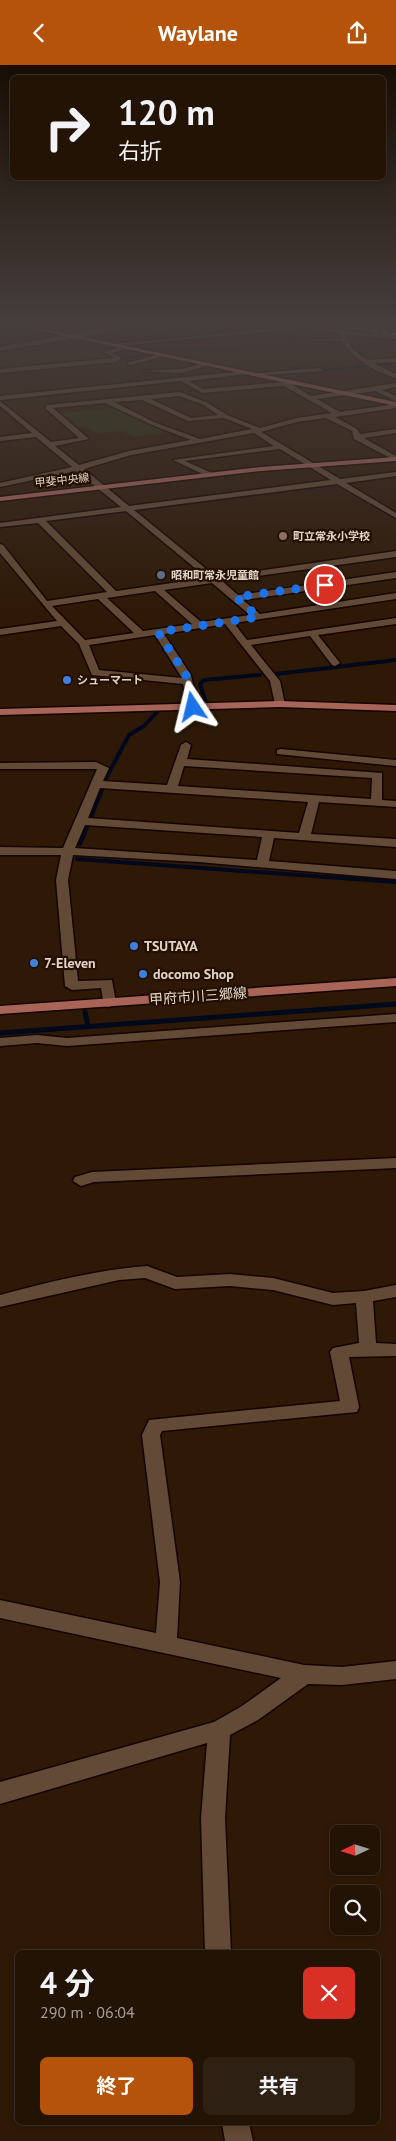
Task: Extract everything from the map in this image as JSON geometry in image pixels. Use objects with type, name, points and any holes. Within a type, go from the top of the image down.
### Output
[{"type":"main road","name":"甲斐中央線","points":[[2,498],[313,464],[396,459]]},
{"type":"main road","points":[[0,712],[280,704],[396,708]]},
{"type":"main road","name":"甲府市川三郷線","points":[[0,1010],[396,982]]},
{"type":"street","points":[[18,419],[76,468],[216,580],[258,617]]},
{"type":"street","points":[[48,445],[85,439],[61,419]]},
{"type":"street","points":[[144,419],[201,441]]},
{"type":"street","points":[[231,419],[257,431],[396,516]]},
{"type":"street","points":[[0,485],[154,449],[257,431],[306,419]]},
{"type":"street","points":[[334,419],[355,430],[357,437],[396,459]]},
{"type":"street","points":[[357,437],[396,431]]},
{"type":"street","points":[[0,439],[37,435]]},
{"type":"street","points":[[177,460],[282,447]]},
{"type":"street","points":[[154,449],[209,475]]},
{"type":"street","points":[[0,525],[396,474]]},
{"type":"street","points":[[0,490],[2,498]]},
{"type":"street","points":[[40,520],[114,594]]},
{"type":"street","points":[[0,547],[45,604],[84,643],[95,673],[188,682]]},
{"type":"street","points":[[45,604],[393,557]]},
{"type":"street","points":[[0,566],[15,564]]},
{"type":"street","points":[[236,597],[396,575]]},
{"type":"street","points":[[157,588],[200,626]]},
{"type":"street","points":[[100,596],[141,634]]},
{"type":"street","points":[[84,643],[396,596]]},
{"type":"street","points":[[243,643],[396,621]]},
{"type":"street","points":[[228,622],[275,681],[280,704]]},
{"type":"street","points":[[0,633],[64,623]]},
{"type":"street","points":[[158,632],[188,682],[193,707]]},
{"type":"street","points":[[312,633],[334,663]]},
{"type":"street","points":[[172,789],[186,745]]},
{"type":"street","points":[[281,752],[396,763]]},
{"type":"street","points":[[181,762],[378,775],[376,803]]},
{"type":"street","points":[[0,766],[96,765],[102,768],[68,851],[62,880],[72,986],[107,983],[109,1003]]},
{"type":"street","points":[[96,783],[396,804]]},
{"type":"street","points":[[304,836],[314,799]]},
{"type":"street","points":[[80,821],[396,843]]},
{"type":"street","points":[[262,864],[269,834]]},
{"type":"street","points":[[0,851],[68,851],[396,875]]},
{"type":"street","points":[[0,1042],[37,1039],[67,1041],[396,1018]]},
{"type":"street","points":[[81,1181],[92,1177],[396,1163]]},
{"type":"street","points":[[0,1301],[32,1292],[119,1274],[147,1272],[175,1283],[230,1280],[273,1284],[333,1299],[364,1297],[396,1291]]},
{"type":"street","points":[[364,1297],[368,1349]]},
{"type":"street","points":[[166,1644],[170,1582],[151,1435],[156,1425],[350,1407],[339,1352],[368,1349],[396,1350]]},
{"type":"street","points":[[0,1609],[304,1674],[342,1676],[396,1670]]},
{"type":"street","points":[[0,1793],[219,1730],[250,1713],[304,1674]]},
{"type":"street","points":[[218,1950],[213,1818],[219,1730]]},
{"type":"street","points":[[236,2125],[239,2141]]},
{"type":"green space","points":[[61,419],[145,419],[174,432],[135,437],[121,431],[98,434],[86,427],[68,425]]},
{"type":"waterway","points":[[276,674],[396,660]]},
{"type":"waterway","points":[[202,703],[206,703],[200,684],[204,680],[260,675]]},
{"type":"waterway","points":[[105,780],[129,735],[144,726],[157,712]]},
{"type":"waterway","points":[[91,817],[103,787]]},
{"type":"waterway","points":[[80,844],[89,823]]},
{"type":"waterway","points":[[77,859],[396,882]]},
{"type":"waterway","points":[[88,1027],[396,1004]]},
{"type":"waterway","points":[[85,1012],[88,1027]]},
{"type":"waterway","points":[[0,1033],[88,1027]]},
{"type":"place","name":"町立常永小学校","points":[[283,536]]},
{"type":"place","name":"昭和町常永児童館","points":[[161,575]]},
{"type":"place","name":"シューマート","points":[[67,680]]},
{"type":"place","name":"TSUTAYA","points":[[134,946]]},
{"type":"place","name":"7-Eleven","points":[[34,963]]},
{"type":"place","name":"docomo Shop","points":[[143,974]]},
{"type":"route","points":[[193,707],[186,675],[158,632],[258,617],[236,597],[325,585]]}]
